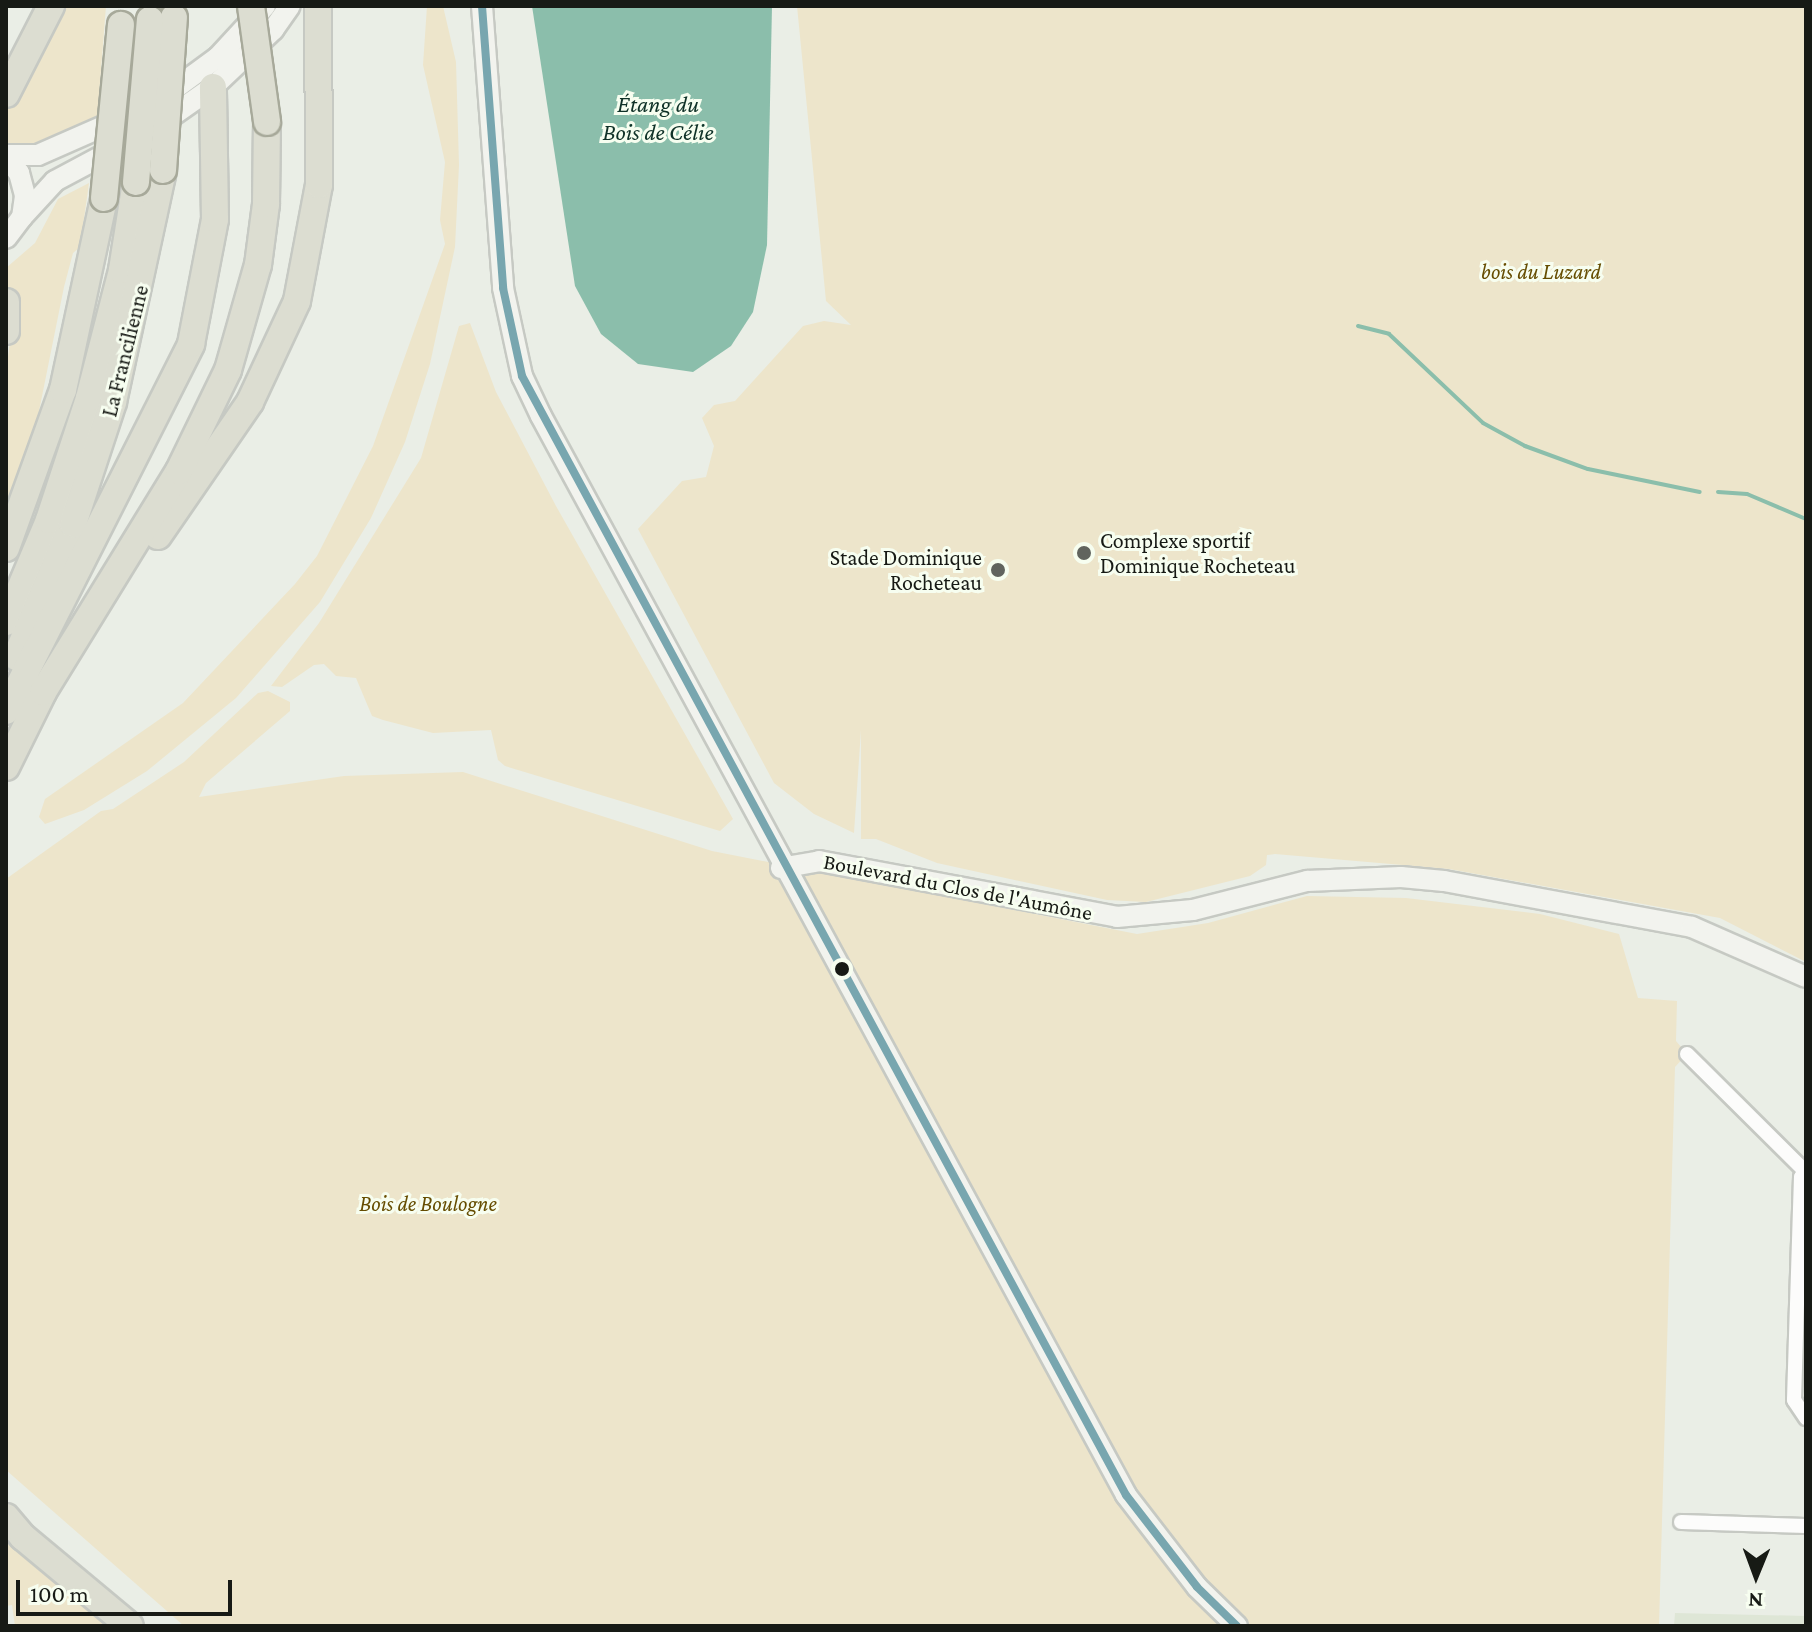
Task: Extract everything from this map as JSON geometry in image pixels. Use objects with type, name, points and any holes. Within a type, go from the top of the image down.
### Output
[{"type":"highway","points":[[6,94],[51,6]]},
{"type":"highway","points":[[6,767],[86,619],[179,471],[228,370],[258,265],[266,204],[267,122],[251,6]]},
{"type":"highway","points":[[86,619],[111,605],[250,402],[297,301],[319,185],[318,6]]},
{"type":"highway","name":"La Francilienne","points":[[6,678],[94,466],[129,342],[163,170],[162,12]]},
{"type":"highway","name":"La Francilienne","points":[[6,622],[53,508],[93,386],[122,270],[162,12]]},
{"type":"highway","points":[[6,548],[63,390],[104,198],[121,16]]},
{"type":"highway","points":[[6,711],[191,344],[215,219],[213,87]]},
{"type":"highway","points":[[6,302],[6,331]]},
{"type":"highway","points":[[6,1517],[14,1533],[130,1626]]},
{"type":"main road","points":[[6,156],[35,156],[154,104],[218,57],[265,6]]},
{"type":"main road","points":[[6,238],[55,181],[156,127],[213,87],[273,30],[290,6]]},
{"type":"main road","points":[[482,6],[503,288],[522,376],[570,476],[781,868],[1126,1495],[1197,1587],[1237,1626]]},
{"type":"main road","points":[[6,156],[23,183],[22,217]]},
{"type":"main road","name":"Boulevard du Clos de l'Aumône","points":[[781,868],[819,861],[1117,917],[1193,910],[1307,881],[1415,878],[1692,927],[1806,977]]},
{"type":"street","points":[[1687,1054],[1806,1172],[1801,1177],[1794,1400],[1806,1418]]},
{"type":"street","points":[[1681,1522],[1806,1526]]},
{"type":"shaded area","points":[[1675,1613],[1806,1616],[1806,1626],[1674,1626]]},
{"type":"green space","points":[[60,6],[106,6],[97,121],[33,148],[14,148],[6,145],[6,112]]},
{"type":"green space","points":[[427,6],[443,6],[456,62],[459,165],[455,247],[430,364],[405,442],[371,518],[320,602],[236,698],[147,771],[84,810],[45,824],[39,817],[45,799],[183,703],[295,584],[317,556],[373,446],[445,244],[440,220],[445,162],[423,65]]},
{"type":"green space","name":"bois du Luzard","points":[[797,6],[1806,6],[1806,962],[1720,918],[1449,869],[1275,854],[1267,855],[1266,865],[1250,876],[1146,902],[1107,900],[937,863],[876,839],[861,839],[861,730],[854,833],[814,814],[774,783],[638,529],[682,481],[706,477],[714,446],[702,418],[714,405],[735,401],[803,326],[824,321],[851,325],[826,301]]},
{"type":"green space","points":[[89,183],[80,247],[73,253],[64,287],[38,416],[6,508],[6,372],[12,326],[6,268],[35,243],[58,199]]},
{"type":"green space","points":[[470,323],[496,392],[556,506],[733,819],[720,831],[505,766],[498,760],[491,730],[433,733],[372,716],[356,678],[336,676],[324,664],[314,665],[282,687],[271,686],[319,623],[421,458],[459,326]]},
{"type":"green space","name":"Bois de Boulogne","points":[[268,691],[290,702],[290,711],[206,783],[199,797],[344,776],[463,772],[712,851],[1137,934],[1208,923],[1307,896],[1406,898],[1540,914],[1619,934],[1638,998],[1677,1001],[1676,1041],[1687,1054],[1675,1067],[1659,1626],[184,1626],[6,1470],[6,879],[101,811],[113,809],[184,762],[258,693]]},
{"type":"green space","points":[[6,1542],[106,1626],[15,1626],[12,1605],[6,1606]]},
{"type":"water","name":"Étang du Bois de Célie","points":[[532,6],[772,6],[767,245],[753,312],[731,346],[693,372],[638,364],[601,334],[575,286]]},
{"type":"waterway","points":[[1358,326],[1389,334],[1483,423],[1525,446],[1588,469],[1700,492]]},
{"type":"waterway","points":[[1718,492],[1747,494],[1806,519]]},
{"type":"transit line","points":[[482,6],[503,288],[522,376],[1126,1495],[1197,1587],[1237,1626]]},
{"type":"place","name":"Complexe sportif Dominique Rocheteau","points":[[1084,553]]},
{"type":"place","name":"Stade Dominique Rocheteau","points":[[998,570]]}]
